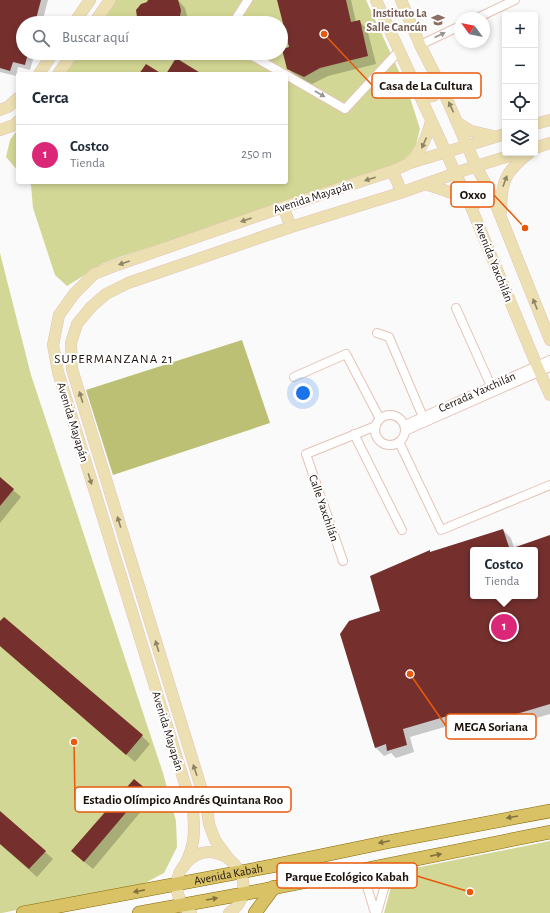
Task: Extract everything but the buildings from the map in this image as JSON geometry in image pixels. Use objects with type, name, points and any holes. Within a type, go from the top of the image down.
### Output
[{"type":"main road","name":"Avenida Kabah","points":[[23,913],[550,811]]},
{"type":"main road","name":"Avenida Kabah","points":[[139,913],[186,909],[274,887],[550,832]]},
{"type":"main road","points":[[255,913],[274,887]]},
{"type":"street","points":[[99,16],[110,0]]},
{"type":"street","points":[[238,16],[248,0]]},
{"type":"street","name":"Avenida Yaxchilán","points":[[376,0],[471,206],[550,395]]},
{"type":"street","name":"Avenida Yaxchilán","points":[[401,0],[420,45],[458,123],[476,166],[494,200],[550,340]]},
{"type":"street","points":[[490,12],[515,0]]},
{"type":"street","points":[[79,16],[88,2],[101,13]]},
{"type":"street","points":[[420,45],[454,29]]},
{"type":"street","points":[[288,77],[345,109],[399,51]]},
{"type":"street","points":[[40,72],[48,60]]},
{"type":"street","points":[[59,72],[68,60]]},
{"type":"street","points":[[259,60],[280,72]]},
{"type":"street","points":[[422,97],[433,96],[442,88]]},
{"type":"street","points":[[0,110],[8,107],[16,100]]},
{"type":"street","points":[[538,123],[550,120]]},
{"type":"street","points":[[410,163],[420,151],[431,121]]},
{"type":"street","points":[[0,130],[16,123]]},
{"type":"street","points":[[458,123],[471,131],[482,134],[501,135]]},
{"type":"street","name":"Avenida Mayapán","points":[[177,883],[179,874],[189,857],[194,844],[195,826],[193,810],[58,372],[53,345],[59,315],[74,294],[94,274],[283,207],[392,171],[410,163],[501,135]]},
{"type":"street","points":[[538,148],[550,143]]},
{"type":"street","name":"Avenida Mayapán","points":[[241,872],[236,864],[228,858],[215,840],[209,824],[207,808],[200,784],[72,370],[71,343],[77,324],[91,307],[106,294],[128,283],[509,156]]},
{"type":"street","points":[[501,218],[501,193],[505,178],[515,164],[525,156]]},
{"type":"street","points":[[392,171],[398,183],[400,193]]},
{"type":"street","points":[[426,184],[455,194],[471,206],[481,200],[494,200]]},
{"type":"street","points":[[283,207],[291,228]]},
{"type":"street","points":[[456,308],[491,386]]},
{"type":"street","points":[[377,333],[390,337],[423,416]]},
{"type":"street","points":[[294,377],[346,354],[378,422],[376,433],[379,440],[385,444],[399,442],[403,437],[405,428],[402,420],[391,414],[385,415],[378,422],[354,434],[402,530]]},
{"type":"street","name":"Cerrada Yaxchilán","points":[[405,428],[538,369],[550,360]]},
{"type":"street","name":"Cerrada Yaxchilán","points":[[405,428],[423,416],[491,386],[538,369],[550,367]]},
{"type":"street","name":"Calle Yaxchilán","points":[[343,561],[306,454],[354,434]]},
{"type":"street","points":[[399,442],[441,530],[550,485]]},
{"type":"street","points":[[126,594],[140,590]]},
{"type":"street","points":[[195,826],[204,827],[208,826],[209,824]]},
{"type":"street","points":[[184,866],[195,856],[210,852],[228,858]]},
{"type":"street","points":[[376,913],[391,864]]},
{"type":"street","points":[[362,870],[376,913]]},
{"type":"street","points":[[229,913],[238,905],[243,894],[244,886],[241,872]]},
{"type":"street","points":[[177,883],[178,894],[186,909]]},
{"type":"green space","points":[[109,0],[366,0],[408,91],[420,129],[415,149],[398,166],[120,257],[102,264],[67,286],[55,275],[33,208],[30,184],[288,184],[288,72],[58,72],[67,60],[288,60],[288,16],[98,16]]},
{"type":"green space","points":[[16,132],[16,169],[6,157],[10,140]]},
{"type":"green space","points":[[0,253],[31,375],[163,773],[176,821],[177,847],[164,873],[143,884],[2,913],[0,913]]},
{"type":"green space","points":[[242,340],[270,423],[113,475],[86,390]]},
{"type":"green space","points":[[550,841],[550,913],[384,913],[395,872]]},
{"type":"place","name":"Instituto La Salle Cancún","points":[[438,20]]},
{"type":"place","name":"Casa de La Cultura","points":[[324,34]]},
{"type":"place","name":"Oxxo","points":[[525,228]]},
{"type":"place","name":"Costco","points":[[504,627]]},
{"type":"place","name":"MEGA Soriana","points":[[410,674]]},
{"type":"place","name":"Estadio Olímpico Andrés Quintana Roo","points":[[74,742]]},
{"type":"place","name":"Parque Ecológico Kabah","points":[[470,892]]},
{"type":"district","name":"SUPERMANZANA 21","points":[[114,359]]}]
